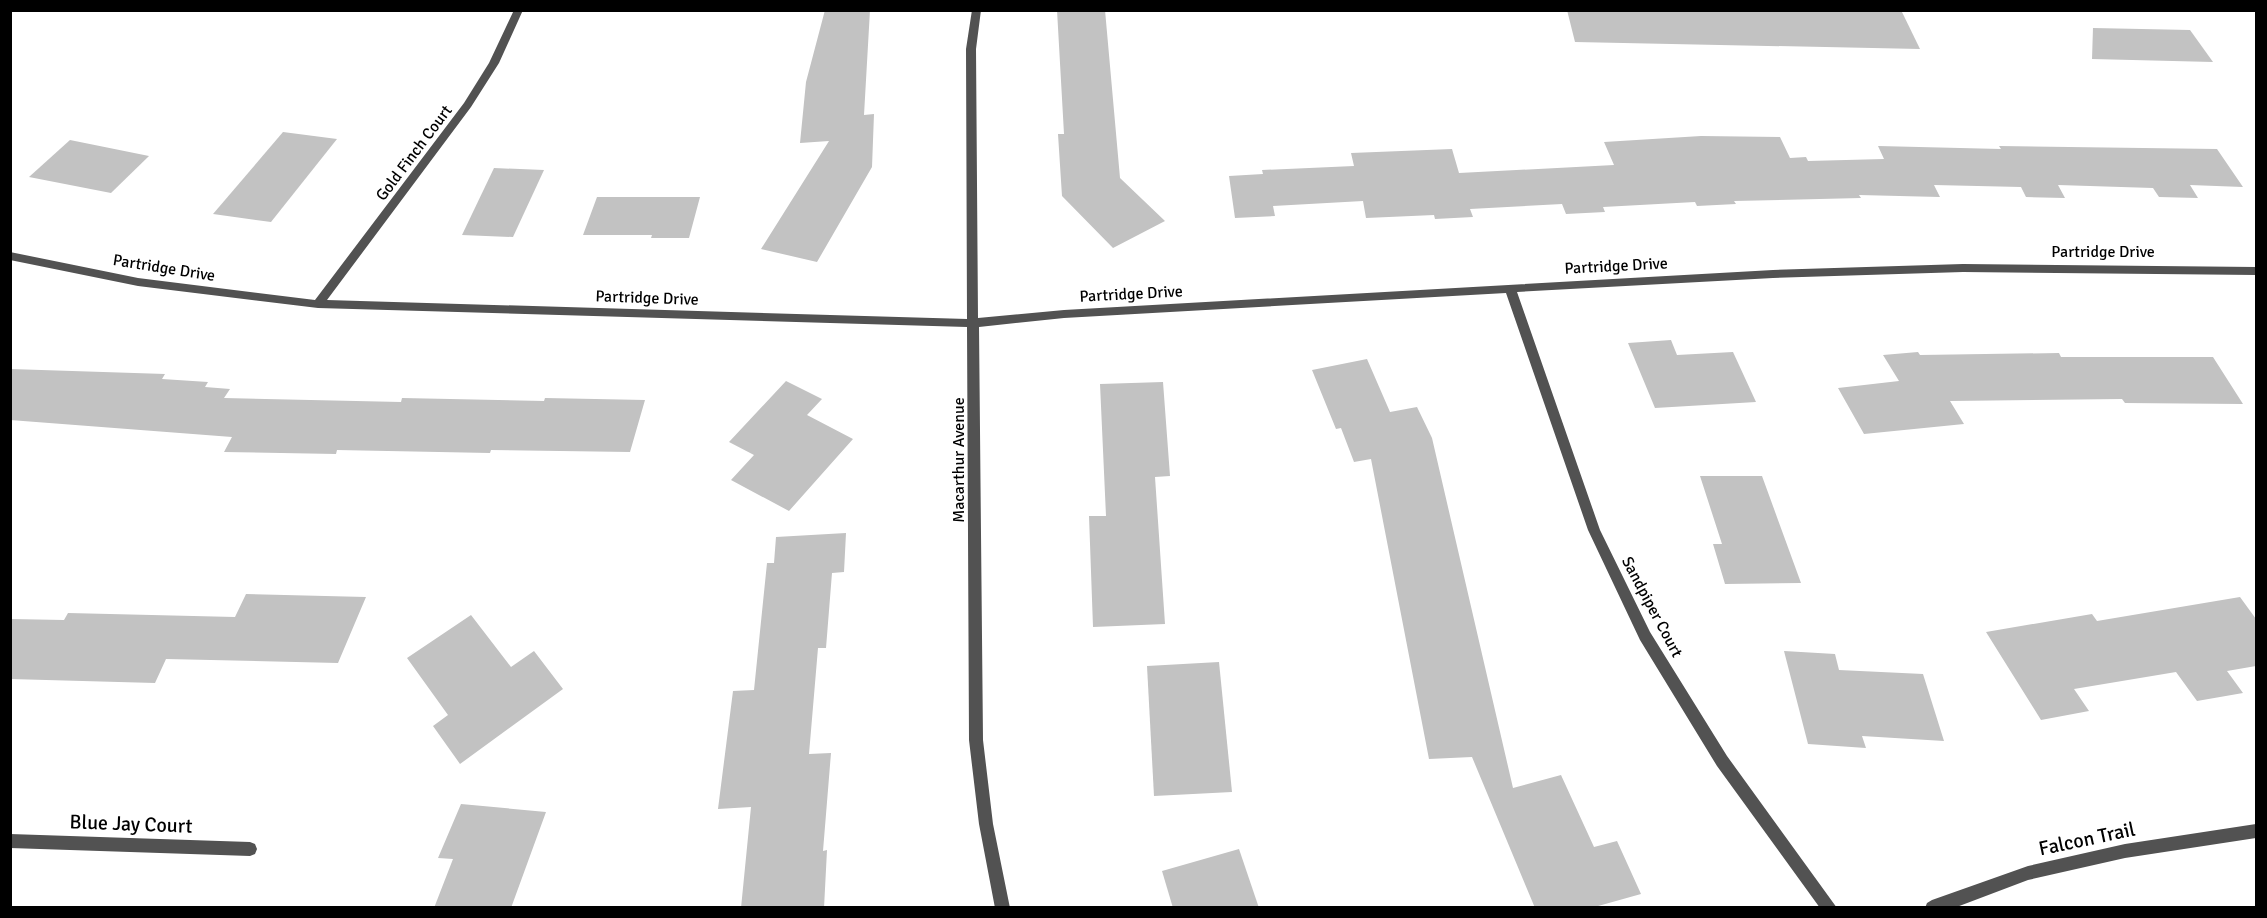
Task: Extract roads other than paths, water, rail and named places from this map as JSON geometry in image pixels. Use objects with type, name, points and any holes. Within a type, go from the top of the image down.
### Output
[{"type":"street","name":"Gold Finch Court","points":[[318,304],[468,105],[494,63],[519,10]]},
{"type":"street","name":"Macarthur Avenue","points":[[977,10],[971,49],[976,740],[981,799],[993,871],[1003,908]]},
{"type":"street","name":"Partridge Drive","points":[[10,256],[138,282],[318,304],[974,323],[1065,314],[1773,274],[1963,268],[2256,271]]},
{"type":"street","name":"Sandpiper Court","points":[[1510,289],[1587,511],[1645,636],[1722,761],[1830,908]]},
{"type":"street","name":"Falcon Trail","points":[[1932,908],[2038,871],[2124,851],[2256,831]]},
{"type":"street","name":"Blue Jay Court","points":[[10,841],[250,849]]}]
